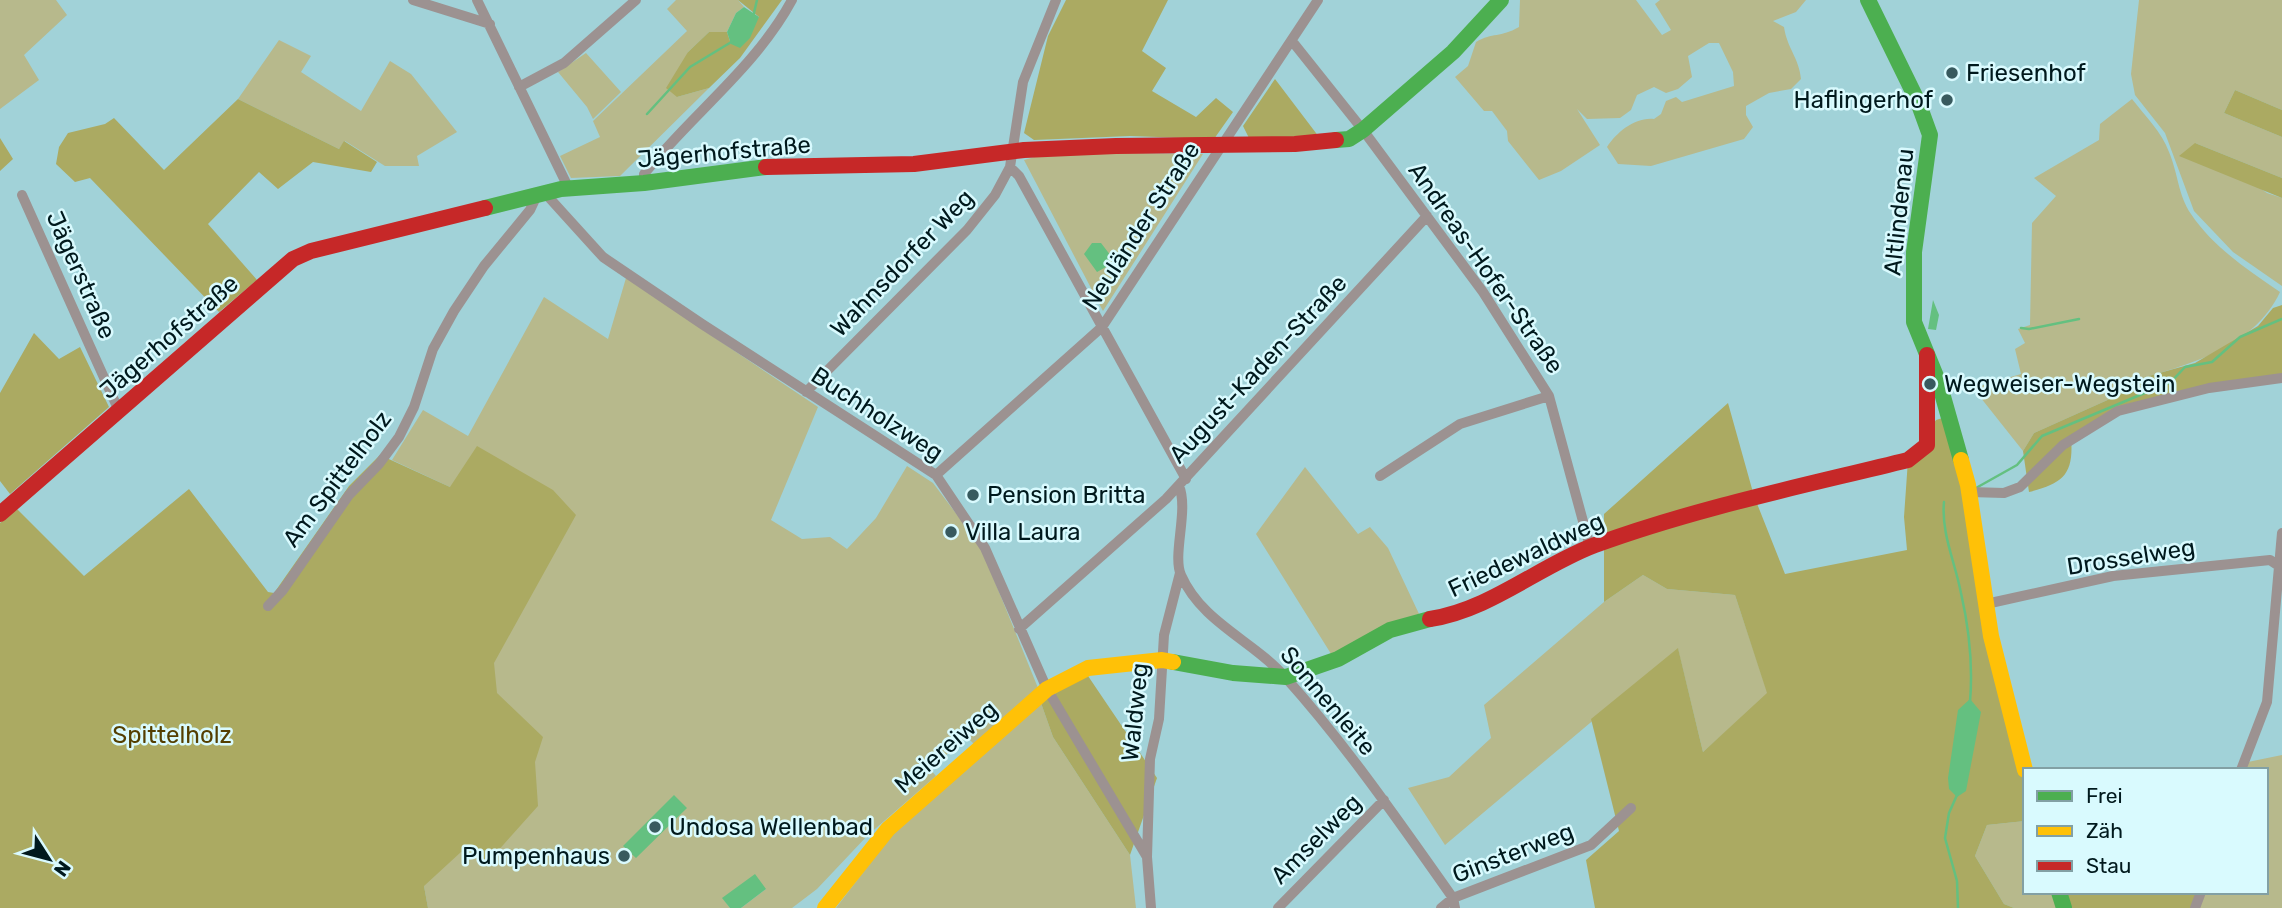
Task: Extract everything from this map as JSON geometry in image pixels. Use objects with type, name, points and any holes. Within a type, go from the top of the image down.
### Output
[{"type":"street","points":[[412,0],[490,24]]},
{"type":"street","points":[[519,87],[564,63],[636,0]]},
{"type":"street","points":[[644,183],[644,174],[670,141],[763,46],[792,0]]},
{"type":"street","points":[[1056,0],[1024,82],[1011,160],[1182,482],[1180,573]]},
{"type":"street","name":"Neuländer Straße","points":[[936,475],[1102,327],[1219,146],[1249,107],[1318,0]]},
{"type":"street","name":"Jägerhofstraße","points":[[0,514],[293,259],[311,251],[541,193],[644,183],[786,164],[914,164],[1011,160],[1116,146],[1219,146],[1349,139],[1363,130],[1452,52],[1501,0]]},
{"type":"street","name":"Altlindenau","points":[[1868,0],[1918,102],[1930,135],[1913,252],[1914,322],[1940,386],[1970,492],[1986,604],[2025,768]]},
{"type":"street","points":[[480,1],[569,189]]},
{"type":"street","name":"Andreas-Hofer-Straße","points":[[1292,41],[1363,130],[1483,292],[1549,396],[1590,547]]},
{"type":"street","name":"Wahnsdorfer Weg","points":[[806,392],[967,230],[995,195],[1011,160]]},
{"type":"street","name":"Buchholzweg","points":[[541,193],[603,257],[936,475],[985,548],[1047,689],[1147,857],[1152,908]]},
{"type":"street","name":"Am Spittelholz","points":[[268,606],[283,590],[349,495],[379,464],[399,437],[414,407],[433,349],[454,311],[484,266],[541,193]]},
{"type":"street","name":"Jägerstraße","points":[[22,194],[120,411]]},
{"type":"street","name":"August-Kaden-Straße","points":[[1019,629],[1182,482],[1427,216]]},
{"type":"street","name":"Altlindenau","points":[[1908,460],[1927,445],[1931,422],[1925,372],[1927,355]]},
{"type":"street","points":[[1970,492],[2004,493],[2020,486],[2063,445],[2118,411],[2208,388],[2282,378]]},
{"type":"street","points":[[1380,475],[1460,424],[1549,396]]},
{"type":"street","name":"Friedewaldweg","points":[[1047,689],[1088,668],[1162,660],[1233,673],[1286,677],[1338,659],[1390,630],[1421,620],[1456,615],[1590,547],[1653,524],[1908,460]]},
{"type":"street","points":[[2242,768],[2267,702],[2282,533]]},
{"type":"street","name":"Drosselweg","points":[[1986,604],[2113,576],[2270,560],[2281,567]]},
{"type":"street","name":"Waldweg","points":[[1147,857],[1150,760],[1159,719],[1164,635],[1180,573]]},
{"type":"street","name":"Sonnenleite","points":[[1180,573],[1199,604],[1213,618],[1286,677],[1384,800],[1454,903]]},
{"type":"street","name":"Meiereiweg","points":[[825,908],[888,829],[1047,689]]},
{"type":"street","name":"Amselweg","points":[[1278,908],[1384,800]]},
{"type":"street","name":"Ginsterweg","points":[[1441,908],[1591,845],[1630,808]]},
{"type":"shaded area","points":[[0,0],[56,0],[67,15],[24,55],[39,80],[0,109]]},
{"type":"shaded area","points":[[676,0],[738,0],[744,7],[736,13],[727,32],[709,32],[688,52],[677,97],[709,88],[620,176],[571,178],[560,156],[600,137],[593,121],[687,31],[667,9]]},
{"type":"shaded area","points":[[1520,0],[1636,0],[1662,35],[1671,30],[1655,4],[1660,0],[1806,0],[1796,12],[1773,21],[1784,27],[1801,79],[1791,89],[1769,93],[1746,106],[1746,115],[1753,127],[1744,139],[1651,166],[1618,164],[1607,147],[1627,127],[1640,120],[1654,119],[1661,114],[1666,101],[1676,97],[1682,102],[1734,86],[1733,72],[1719,43],[1709,43],[1688,56],[1692,77],[1678,89],[1666,93],[1654,87],[1637,95],[1631,110],[1620,118],[1587,119],[1577,109],[1600,145],[1561,171],[1539,180],[1508,141],[1507,131],[1492,111],[1484,111],[1455,77],[1468,66],[1476,42],[1519,27]]},
{"type":"shaded area","points":[[2139,0],[2282,0],[2282,110],[2235,90],[2224,113],[2282,137],[2282,178],[2195,143],[2267,193],[2282,198],[2282,286],[2233,252],[2194,211],[2165,133],[2135,95],[2131,74]]},
{"type":"shaded area","points":[[744,7],[759,17],[750,38],[740,48],[731,44],[727,32],[736,13]]},
{"type":"shaded area","points":[[279,40],[311,56],[301,72],[361,111],[390,61],[411,74],[457,132],[417,156],[419,166],[385,166],[345,141],[339,149],[238,99]]},
{"type":"shaded area","points":[[586,53],[621,92],[593,119],[587,107],[558,72]]},
{"type":"shaded area","points":[[2132,99],[2166,145],[2183,199],[2200,226],[2232,257],[2280,292],[2268,311],[2236,341],[2174,369],[2131,381],[2132,389],[2034,433],[2023,451],[1973,388],[2021,374],[2015,349],[2025,343],[2018,329],[2030,325],[2032,223],[2056,196],[2034,178],[2099,140],[2100,124]]},
{"type":"shaded area","points":[[1203,154],[1103,311],[1024,160],[1042,155]]},
{"type":"shaded area","points":[[1092,243],[1101,243],[1111,256],[1106,267],[1097,272],[1084,254]]},
{"type":"shaded area","points":[[626,278],[818,407],[771,520],[802,539],[830,537],[847,549],[876,518],[907,466],[933,483],[980,545],[1038,688],[974,744],[967,737],[930,769],[936,776],[868,835],[817,889],[792,908],[741,908],[766,889],[723,898],[730,908],[428,908],[424,886],[450,487],[392,460],[423,410],[468,436],[544,297],[608,339]]},
{"type":"shaded area","points":[[1933,300],[1939,315],[1936,330],[1928,329]]},
{"type":"shaded area","points":[[1305,467],[1358,534],[1370,527],[1388,548],[1420,616],[1333,657],[1256,534]]},
{"type":"shaded area","points":[[1643,575],[1667,589],[1735,595],[1768,694],[1703,752],[1678,649],[1445,845],[1408,788],[1449,777],[1491,738],[1484,705],[1604,602]]},
{"type":"shaded area","points":[[1970,699],[1981,712],[1966,791],[1957,797],[1949,789],[1948,778],[1958,710]]},
{"type":"shaded area","points":[[1041,703],[1053,737],[1130,855],[1136,908],[836,908],[893,833]]},
{"type":"shaded area","points":[[2282,755],[2282,908],[2195,908],[2200,894],[2268,894],[2268,768],[2242,768],[2243,763]]},
{"type":"shaded area","name":"Undosa Wellenbad","points":[[674,795],[687,808],[636,858],[623,846]]},
{"type":"shaded area","points":[[2023,821],[2023,894],[2057,894],[2061,908],[2014,908],[2004,904],[1975,856],[1987,825]]},
{"type":"shaded area","points":[[755,874],[766,889],[741,908],[730,908],[722,898]]},
{"type":"green space","points":[[738,0],[782,0],[740,58],[709,88],[677,97],[666,88],[688,52],[709,32],[727,32],[731,44],[759,17]]},
{"type":"green space","points":[[1066,0],[1168,0],[1142,51],[1166,68],[1152,91],[1196,117],[1216,98],[1233,112],[1214,139],[1130,136],[1034,140],[1024,133],[1048,36]]},
{"type":"green space","points":[[1275,79],[1319,137],[1250,140],[1243,126]]},
{"type":"green space","points":[[2235,90],[2282,110],[2282,137],[2224,113]]},
{"type":"green space","points":[[238,99],[339,149],[344,141],[377,162],[371,172],[313,162],[278,189],[259,172],[208,224],[257,280],[219,312],[90,178],[75,182],[56,164],[59,147],[68,133],[105,124],[114,118],[164,170]]},
{"type":"green space","points":[[0,138],[13,159],[0,171]]},
{"type":"green space","points":[[2195,143],[2282,178],[2282,198],[2179,156]]},
{"type":"green space","points":[[2282,305],[2282,377],[2117,410],[2071,437],[2071,460],[2064,475],[2051,485],[2029,492],[2023,451],[2034,433],[2132,389],[2131,381],[2195,363],[2258,326],[2273,308]]},
{"type":"green space","points":[[34,333],[59,359],[80,347],[109,407],[10,494],[0,481],[0,393]]},
{"type":"green space","points":[[1728,403],[1754,496],[1785,574],[1907,550],[1904,517],[1908,460],[1936,420],[1946,417],[1964,486],[2015,747],[2023,773],[2023,821],[1987,825],[1975,856],[2004,904],[2014,908],[1595,908],[1586,860],[1619,831],[1591,719],[1678,648],[1703,752],[1767,693],[1735,595],[1667,589],[1643,575],[1604,602],[1604,514]]},
{"type":"green space","name":"Spittelholz","points":[[477,446],[553,490],[576,515],[494,663],[497,693],[543,737],[535,762],[538,806],[488,862],[461,852],[424,886],[428,908],[0,908],[0,523],[16,508],[84,576],[189,489],[268,592],[274,593],[349,486],[380,455],[450,487]]},
{"type":"green space","points":[[1086,673],[1157,778],[1130,855],[1053,737],[1041,703]]},
{"type":"green space","points":[[2063,894],[2200,894],[2195,908],[2067,908]]},
{"type":"waterway","points":[[753,17],[757,0]]},
{"type":"waterway","points":[[647,114],[690,67],[733,41]]},
{"type":"waterway","points":[[2021,328],[2029,329],[2079,319]]},
{"type":"waterway","points":[[1976,488],[2017,465],[2042,436],[2171,382],[2185,367],[2212,362],[2240,337],[2282,319]]},
{"type":"waterway","points":[[1944,502],[1946,536],[1968,633],[1971,661],[1970,702]]},
{"type":"waterway","points":[[1957,795],[1949,813],[1945,838],[1957,881],[1958,908]]},
{"type":"traffic: fast","points":[[1336,140],[1349,139],[1363,130],[1453,52],[1501,0]]},
{"type":"traffic: fast","points":[[1868,0],[1918,102],[1930,135],[1914,252],[1914,322],[1940,386],[1961,460]]},
{"type":"traffic: fast","points":[[485,208],[561,189],[644,183],[766,167]]},
{"type":"traffic: fast","points":[[1173,662],[1233,673],[1286,677],[1338,659],[1390,630],[1430,619]]},
{"type":"traffic: fast","points":[[2060,894],[2064,908]]},
{"type":"traffic: slow","points":[[1961,460],[1968,485],[1991,636],[2024,768]]},
{"type":"traffic: slow","points":[[825,908],[888,829],[1047,689],[1088,668],[1162,660],[1173,662]]},
{"type":"traffic: jam","points":[[766,167],[914,164],[1024,150],[1295,144],[1336,140]]},
{"type":"traffic: jam","points":[[0,514],[293,259],[311,251],[485,208]]},
{"type":"traffic: jam","points":[[1430,619],[1473,607],[1574,554],[1633,532],[1750,498],[1908,460],[1927,445],[1927,355]]},
{"type":"place","name":"Friesenhof","points":[[1952,73]]},
{"type":"place","name":"Haflingerhof","points":[[1947,100]]},
{"type":"place","name":"Wegweiser-Wegstein","points":[[1930,384]]},
{"type":"place","name":"Pension Britta","points":[[973,495]]},
{"type":"place","name":"Villa Laura","points":[[951,532]]},
{"type":"place","name":"Undosa Wellenbad","points":[[655,827]]},
{"type":"place","name":"Pumpenhaus","points":[[624,856]]}]
